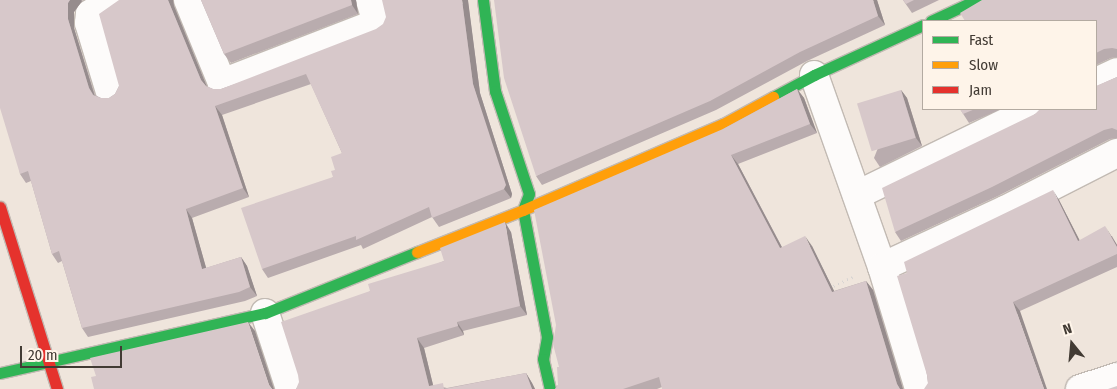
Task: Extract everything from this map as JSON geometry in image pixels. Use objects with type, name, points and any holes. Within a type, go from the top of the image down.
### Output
[{"type":"street","points":[[110,92],[89,23],[90,14],[96,8],[114,0]]},
{"type":"street","points":[[188,0],[222,83],[377,22],[370,0]]},
{"type":"street","points":[[483,0],[495,91],[529,194],[523,210],[547,337],[543,359],[550,389]]},
{"type":"street","points":[[933,20],[969,2]]},
{"type":"street","points":[[0,373],[265,313],[523,210],[723,124],[814,75],[922,25]]},
{"type":"street","points":[[1097,82],[1117,72]]},
{"type":"street","points":[[814,75],[882,267],[919,389]]},
{"type":"street","points":[[857,194],[1032,110]]},
{"type":"street","points":[[882,267],[1005,210],[1117,153]]},
{"type":"street","points":[[0,207],[56,389]]},
{"type":"street","points":[[265,313],[290,389]]},
{"type":"street","points":[[1080,389],[1117,377]]},
{"type":"path","points":[[826,289],[882,267]]},
{"type":"building","points":[[0,0],[70,0],[68,3],[68,19],[89,88],[93,95],[109,98],[115,94],[119,86],[99,14],[119,0],[168,0],[201,80],[206,86],[213,89],[221,89],[376,29],[383,24],[386,17],[382,0],[462,0],[473,84],[506,185],[504,189],[432,218],[429,207],[356,240],[356,236],[262,269],[241,208],[333,177],[331,171],[335,170],[331,157],[342,153],[306,74],[215,106],[243,188],[186,209],[202,269],[241,257],[250,287],[239,292],[82,328],[59,251],[52,254],[28,171],[20,174],[0,108]]},
{"type":"building","points":[[201,0],[351,0],[352,5],[224,54]]},
{"type":"building","points":[[494,0],[873,0],[878,16],[800,52],[710,101],[536,176],[504,78]]},
{"type":"building","points":[[903,0],[914,0],[906,4]]},
{"type":"building","points":[[982,0],[1117,0],[1117,49],[1104,49],[1097,52],[1097,20],[964,20],[960,13]]},
{"type":"building","points":[[1117,77],[1117,130],[1112,128],[1104,130],[992,187],[895,232],[882,188],[1035,114],[1039,110],[1097,110],[1097,86]]},
{"type":"building","points":[[797,89],[810,124],[731,155],[780,248],[805,236],[832,292],[866,281],[900,389],[662,389],[659,377],[623,389],[555,389],[558,385],[557,367],[559,367],[553,344],[556,325],[534,210],[723,129]]},
{"type":"building","points":[[901,90],[916,138],[872,151],[857,103]]},
{"type":"building","points":[[961,110],[973,110],[963,114]]},
{"type":"building","points":[[1053,190],[1078,241],[1105,226],[1117,247],[1117,254],[1013,302],[1044,389],[924,389],[928,383],[927,375],[897,276],[907,273],[904,262]]},
{"type":"building","points":[[505,222],[520,306],[457,322],[458,326],[417,338],[429,386],[443,383],[444,389],[296,389],[299,382],[298,375],[281,322],[370,291],[368,284],[444,261],[440,248]]},
{"type":"building","points":[[248,322],[272,389],[94,389],[91,377],[96,376],[90,358]]},
{"type":"building","points":[[526,373],[532,389],[444,389]]},
{"type":"traffic: fast","points":[[483,0],[495,91],[529,194],[523,210],[547,337],[543,359],[550,389]]},
{"type":"traffic: fast","points":[[933,20],[976,0]]},
{"type":"traffic: fast","points":[[773,97],[814,75],[922,25]]},
{"type":"traffic: fast","points":[[0,373],[265,313],[417,252]]},
{"type":"traffic: slow","points":[[417,252],[523,210],[723,124],[773,97]]},
{"type":"traffic: jam","points":[[0,207],[57,389]]}]
